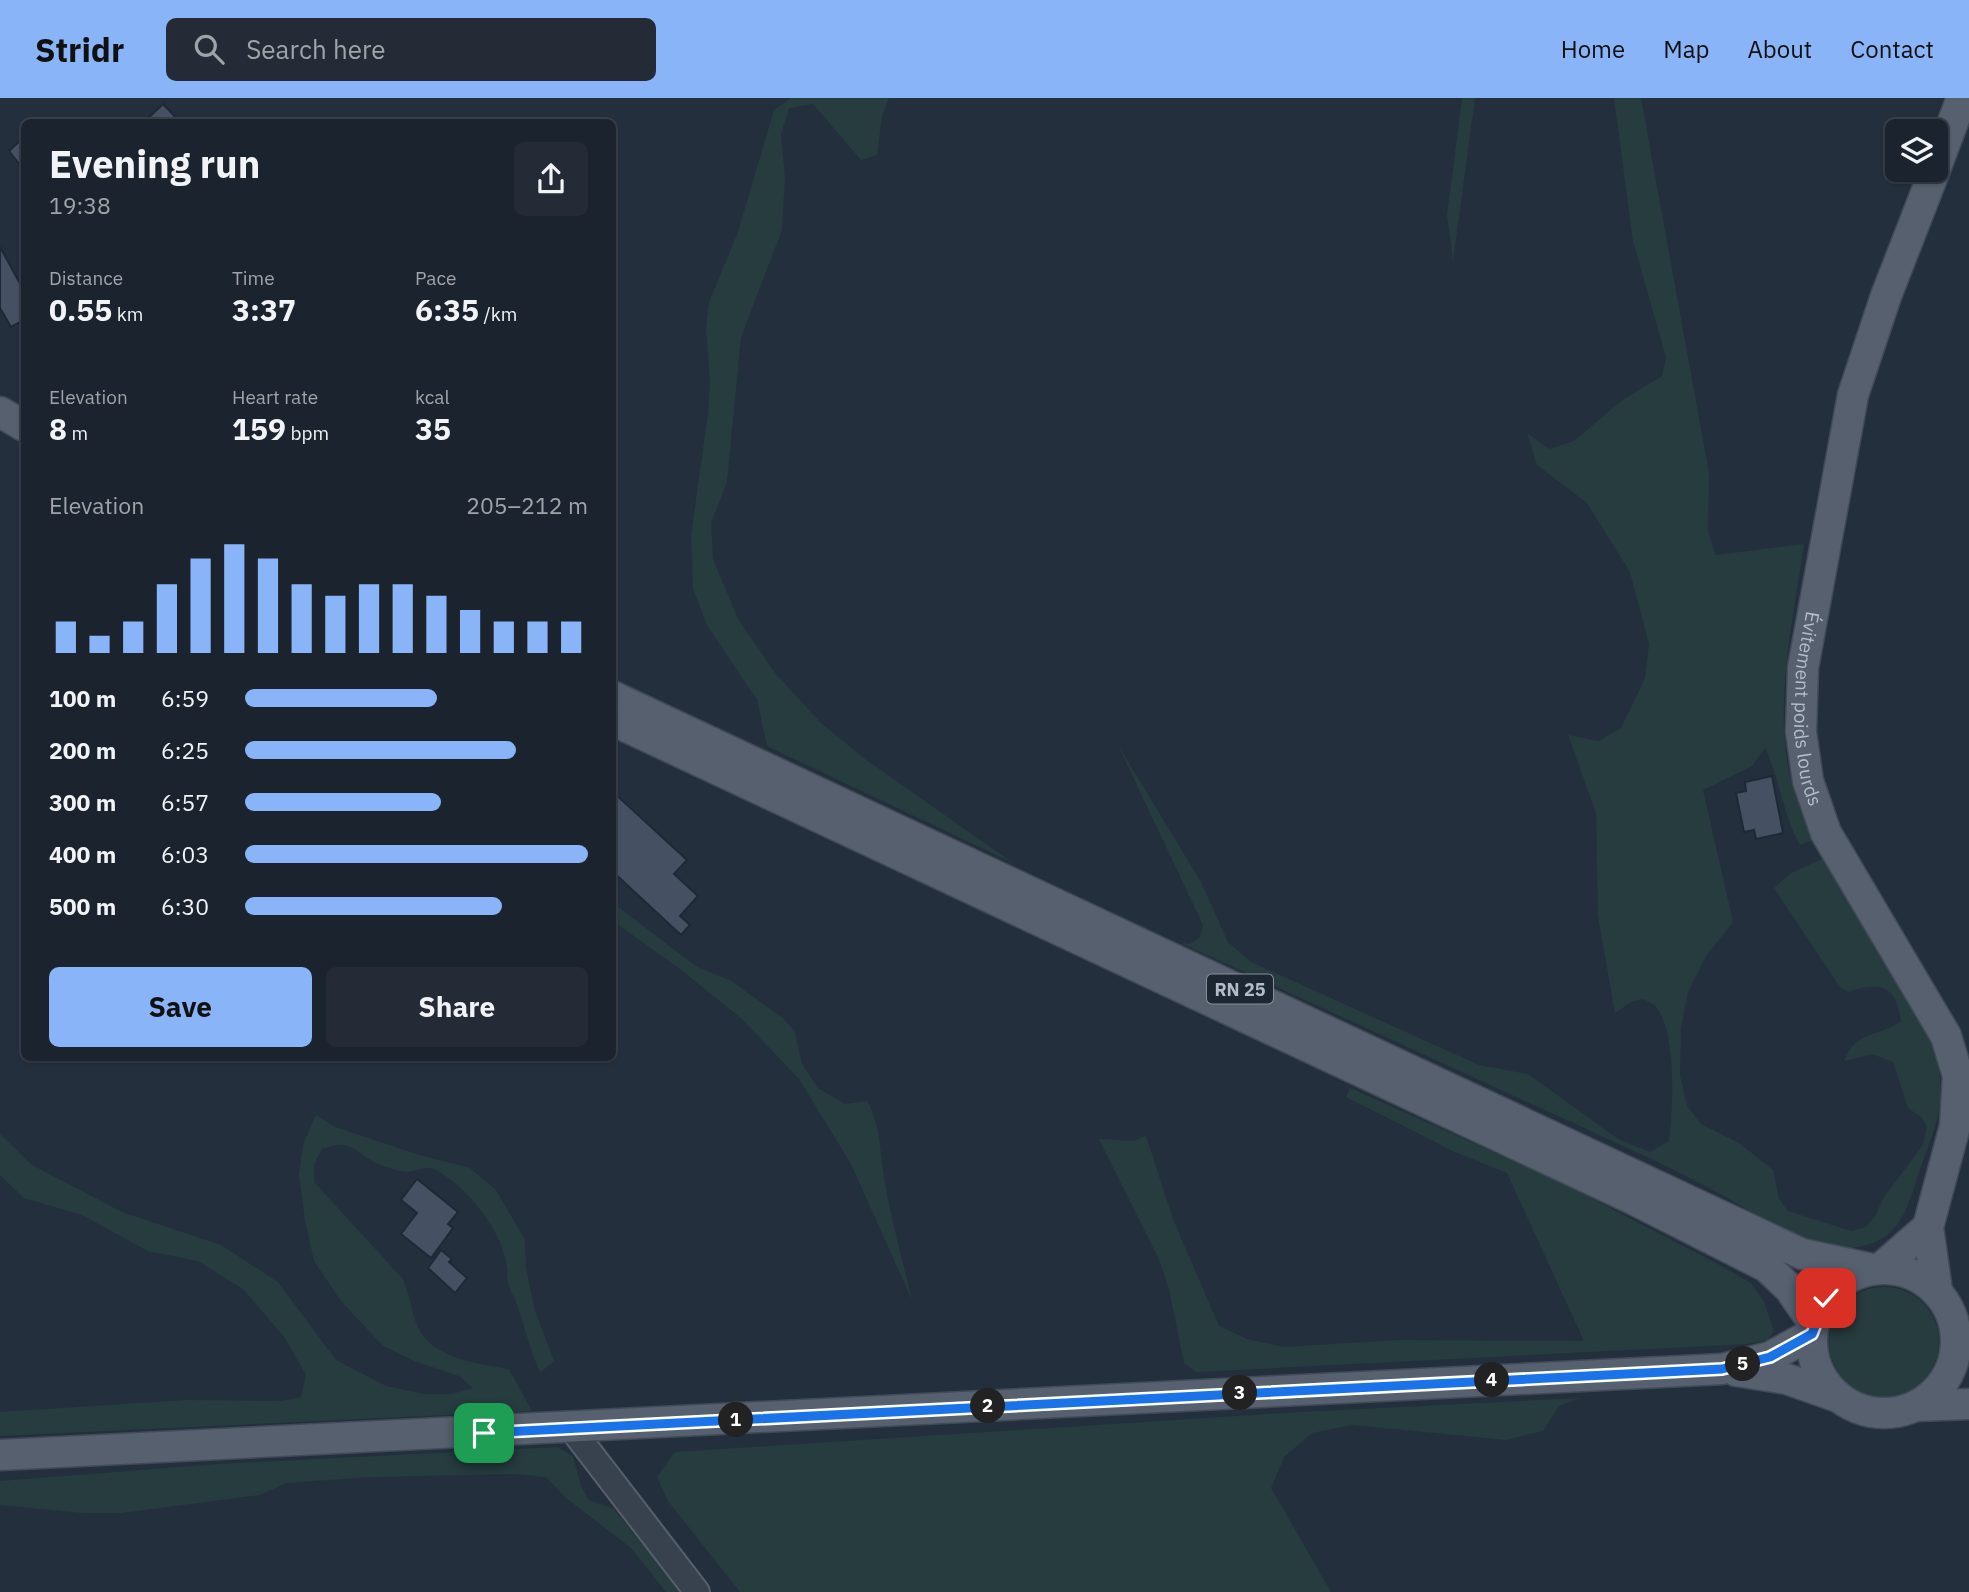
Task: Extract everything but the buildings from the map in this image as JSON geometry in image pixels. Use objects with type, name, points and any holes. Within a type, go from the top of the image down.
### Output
[{"type":"main road","name":"Évitement poids lourds","points":[[1948,135],[1962,98]]},
{"type":"main road","name":"Évitement poids lourds","points":[[1928,1227],[1955,1126],[1958,1076],[1946,1036],[1826,833],[1808,781],[1801,732],[1805,655],[1853,394],[1930,182]]},
{"type":"main road","points":[[0,412],[21,424]]},
{"type":"main road","points":[[0,435],[21,446]]},
{"type":"main road","name":"RN 25","points":[[616,698],[1802,1254],[1877,1269]]},
{"type":"main road","name":"RN 25","points":[[616,722],[1493,1131],[1684,1224],[1767,1267],[1790,1289],[1813,1329]]},
{"type":"main road","points":[[1838,1396],[1823,1379],[1814,1357],[1813,1329],[1826,1298],[1846,1279],[1877,1269],[1928,1227],[1942,1298],[1955,1328],[1956,1351],[1949,1373],[1935,1392],[1916,1406]]},
{"type":"main road","points":[[1877,1269],[1912,1273],[1942,1298],[1969,1330]]},
{"type":"main road","points":[[1722,1369],[1770,1357],[1813,1329]]},
{"type":"main road","points":[[0,1455],[1722,1369],[1787,1378],[1838,1396],[1856,1408],[1876,1413],[1896,1412],[1916,1406],[1969,1404]]},
{"type":"street","points":[[571,1428],[697,1592]]},
{"type":"green space","points":[[791,98],[889,98],[882,116],[877,155],[861,160],[813,104],[789,108],[781,134],[785,177],[782,230],[741,337],[727,482],[711,523],[713,559],[738,619],[775,673],[821,723],[865,759],[1013,863],[767,746],[757,700],[707,625],[693,588],[691,535],[708,414],[710,380],[706,328],[709,302],[738,232],[774,110]]},
{"type":"green space","points":[[1462,98],[1475,98],[1453,261],[1447,215]]},
{"type":"green space","points":[[1614,98],[1641,98],[1709,473],[1708,532],[1716,555],[1804,544],[1786,664],[1784,725],[1792,784],[1813,840],[1800,845],[1794,834],[1765,748],[1752,766],[1703,790],[1733,922],[1706,956],[1688,992],[1681,1028],[1680,1075],[1687,1106],[1701,1124],[1739,1143],[1773,1170],[1779,1199],[1788,1211],[1851,1231],[1866,1227],[1884,1197],[1923,1145],[1927,1126],[1921,1117],[1908,1108],[1893,1062],[1872,1054],[1844,1061],[1855,1043],[1901,1021],[1895,1000],[1885,989],[1878,987],[1848,992],[1840,987],[1774,888],[1791,873],[1824,858],[1929,1036],[1936,1056],[1941,1089],[1938,1117],[1908,1205],[1894,1229],[1878,1241],[1867,1245],[1829,1248],[1795,1240],[1731,1200],[1660,1163],[1181,943],[1190,944],[1200,937],[1203,925],[1118,745],[1201,882],[1228,942],[1251,962],[1479,1065],[1528,1074],[1618,1139],[1650,1152],[1669,1141],[1672,1073],[1668,1036],[1657,1008],[1643,999],[1631,1002],[1615,1013],[1598,916],[1596,813],[1568,735],[1599,741],[1621,728],[1645,678],[1649,644],[1630,572],[1587,503],[1537,465],[1527,433],[1549,449],[1574,441],[1621,401],[1662,376],[1666,357],[1633,241]]},
{"type":"green space","points":[[616,905],[697,967],[730,980],[784,1019],[795,1032],[802,1064],[818,1088],[845,1104],[867,1101],[878,1130],[888,1199],[912,1300],[851,1164],[799,1079],[742,1019],[680,969],[616,923]]},
{"type":"green space","points":[[1350,1088],[1554,1179],[1718,1264],[1751,1283],[1764,1302],[1774,1331],[1767,1340],[1748,1344],[1196,1372],[1184,1363],[1169,1289],[1158,1257],[1099,1139],[1133,1141],[1146,1136],[1173,1219],[1219,1326],[1247,1339],[1284,1347],[1399,1340],[1584,1341],[1507,1173],[1455,1152],[1346,1097]]},
{"type":"green space","points":[[316,1115],[335,1127],[419,1155],[470,1168],[496,1190],[525,1240],[526,1268],[535,1311],[554,1361],[540,1373],[509,1286],[504,1253],[498,1239],[482,1211],[460,1188],[432,1168],[400,1171],[342,1145],[322,1149],[314,1164],[314,1182],[402,1278],[421,1333],[441,1351],[454,1357],[509,1369],[532,1411],[0,1436],[0,1412],[187,1400],[282,1401],[301,1397],[306,1375],[285,1338],[243,1289],[198,1261],[148,1251],[82,1215],[24,1198],[0,1175],[0,1134],[32,1165],[122,1212],[221,1245],[278,1282],[336,1360],[386,1386],[424,1394],[452,1394],[473,1388],[459,1376],[417,1362],[383,1346],[341,1301],[314,1261],[299,1175],[303,1144]]},
{"type":"green space","points":[[1884,1287],[1905,1291],[1923,1303],[1935,1321],[1939,1342],[1935,1363],[1923,1381],[1905,1393],[1884,1397],[1863,1393],[1845,1381],[1833,1363],[1829,1342],[1833,1321],[1845,1303],[1863,1291]]},
{"type":"green space","points":[[1580,1398],[1559,1406],[1543,1431],[1506,1440],[1353,1425],[1312,1433],[1285,1456],[1271,1488],[1331,1592],[740,1592],[668,1501],[657,1477],[675,1452],[1301,1412]]},
{"type":"green space","points":[[557,1447],[573,1456],[581,1486],[589,1500],[614,1509],[681,1592],[666,1592],[631,1548],[566,1498],[546,1477],[516,1474],[371,1477],[286,1483],[260,1495],[121,1513],[83,1513],[0,1505],[0,1481],[218,1464]]},
{"type":"route","points":[[484,1433],[1722,1369],[1770,1357],[1791,1348],[1812,1334],[1826,1298]]}]
